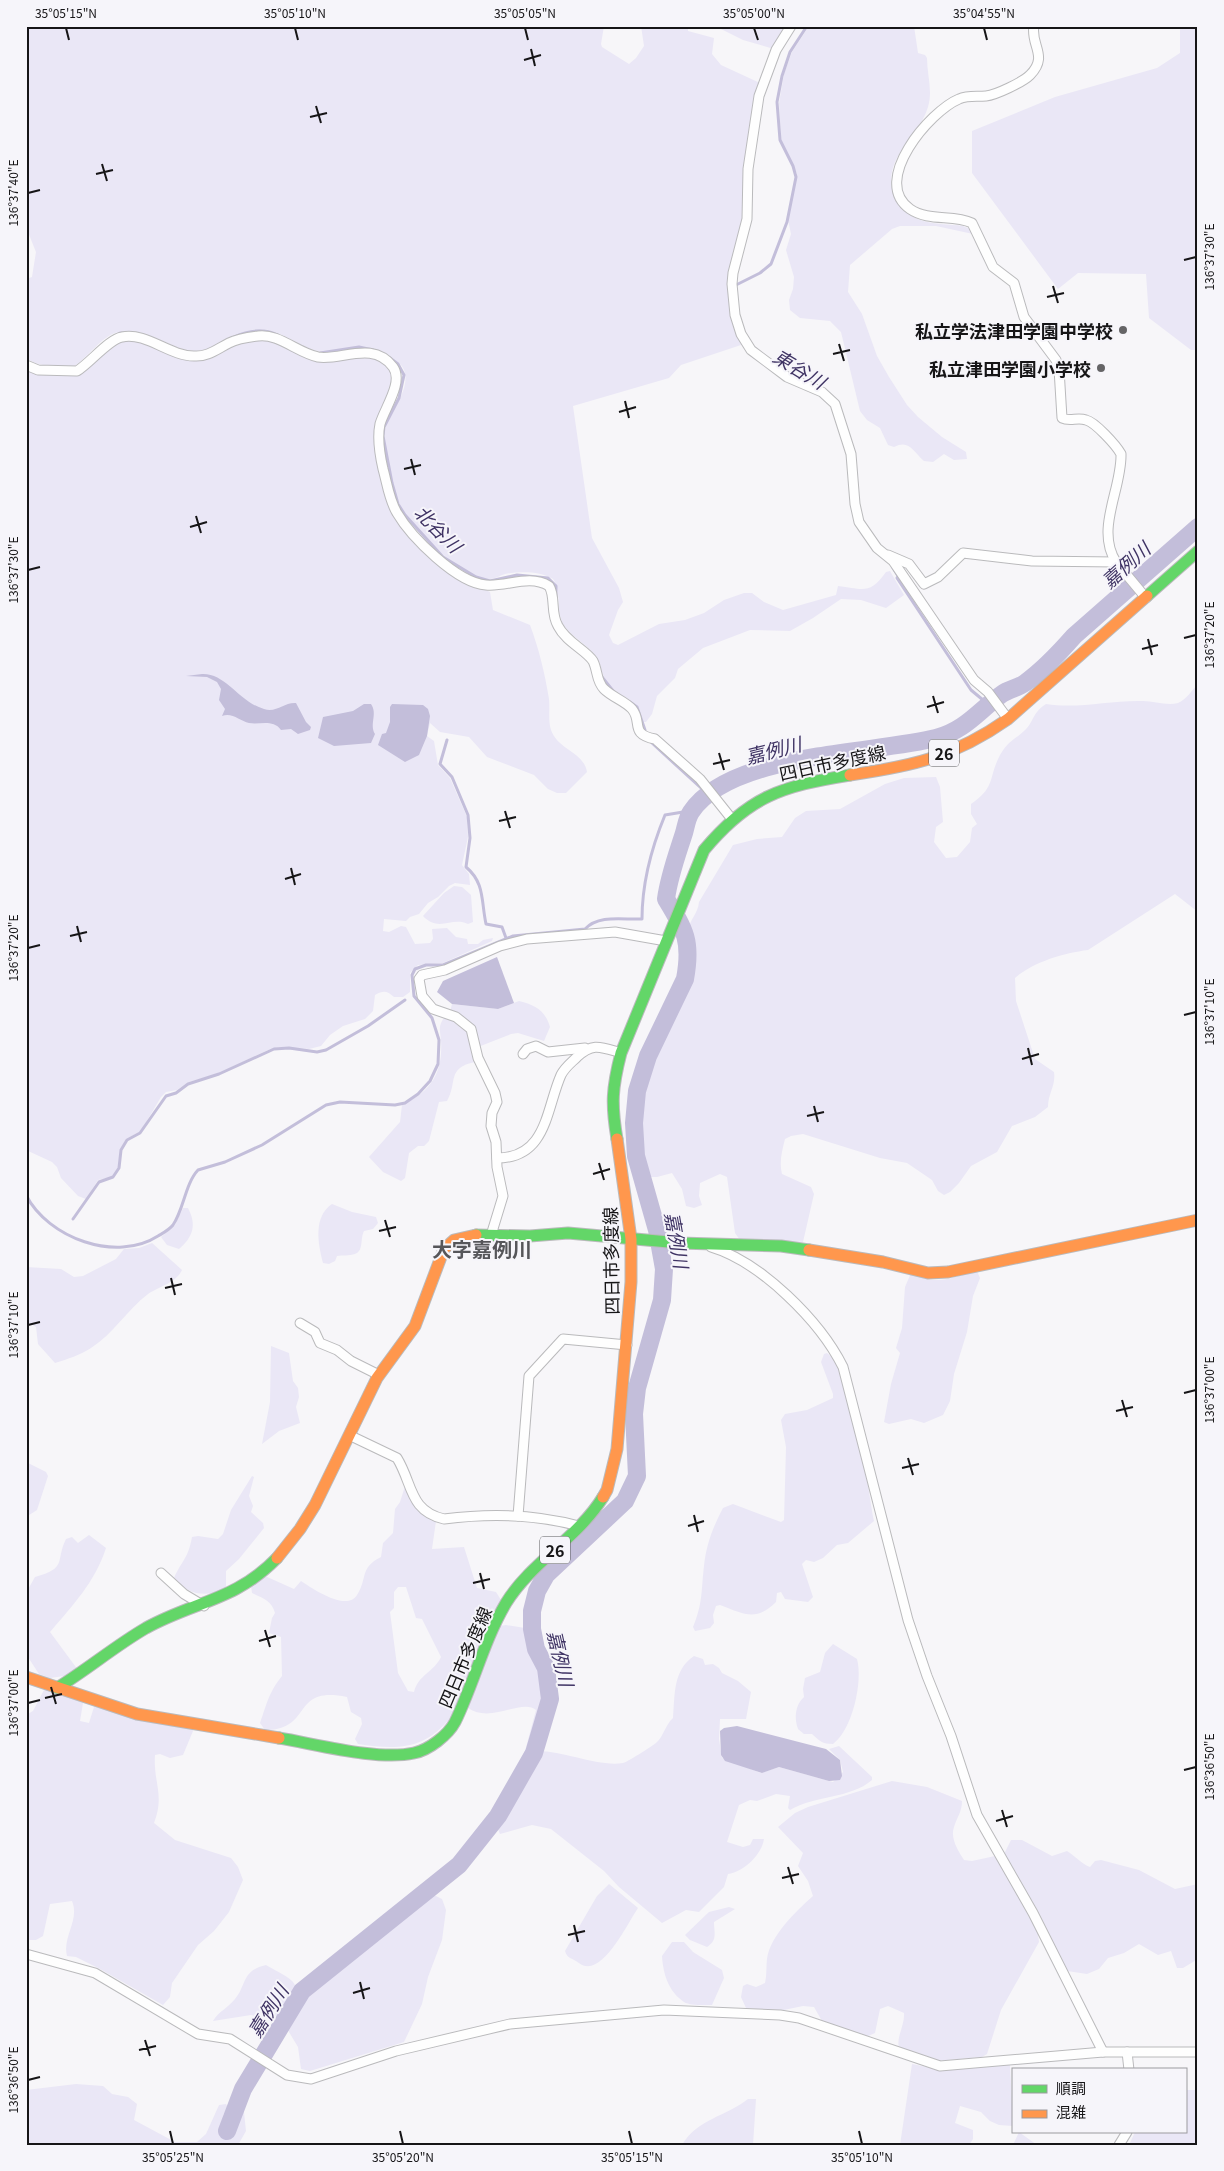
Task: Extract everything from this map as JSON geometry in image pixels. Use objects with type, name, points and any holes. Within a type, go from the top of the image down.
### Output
[{"type":"main road","name":"四日市多度線","points":[[26,1677],[137,1714],[362,1752],[396,1755],[415,1753],[434,1744],[454,1724],[493,1629],[508,1602],[526,1579],[602,1501],[614,1465],[627,1345],[631,1239],[612,1108],[613,1085],[620,1053],[704,850],[715,834],[731,818],[751,804],[782,790],[804,783],[920,763],[967,745],[1008,720],[1143,595],[1198,550]]},
{"type":"main road","points":[[57,1688],[157,1622],[204,1606],[246,1585],[263,1572],[288,1546],[302,1529],[318,1503],[379,1375],[413,1328],[447,1244],[454,1240],[492,1232],[530,1236],[576,1233],[680,1243],[781,1246],[883,1262],[928,1273],[948,1272],[1198,1220]]},
{"type":"street","points":[[791,26],[776,50],[760,96],[748,169],[747,219],[733,273],[733,302],[741,334],[752,350],[787,377],[822,392],[835,404],[851,454],[854,504],[859,522],[878,548],[886,554],[908,564],[924,584],[938,577],[963,552],[1032,561],[1116,562]]},
{"type":"street","points":[[1034,26],[1033,32],[1040,54],[1038,64],[1031,74],[1024,80],[986,96],[961,98],[945,106],[928,123],[899,165],[896,184],[902,201],[917,213],[972,223],[993,267],[1014,283],[1024,317],[1056,360],[1059,369],[1062,418],[1070,420],[1083,419],[1092,423],[1121,454],[1108,535],[1110,552],[1143,595]]},
{"type":"street","points":[[26,365],[38,370],[77,371],[113,340],[128,336],[183,355],[196,357],[213,352],[234,341],[266,335],[315,356],[340,356],[359,351],[377,356],[388,362],[395,372],[395,383],[380,425],[380,454],[387,484],[400,517],[438,559],[471,580],[484,585],[531,581],[549,586],[552,591],[552,613],[558,626],[572,645],[593,662],[601,686],[632,709],[636,725],[643,736],[648,739],[655,739],[706,784],[731,818]]},
{"type":"street","points":[[886,554],[974,680],[988,692],[1008,720]]},
{"type":"street","points":[[492,1232],[503,1196],[496,1142],[490,1121],[496,1102],[495,1093],[478,1058],[470,1029],[456,1017],[433,1009],[422,996],[418,983],[422,975],[444,970],[500,946],[527,939],[609,932],[668,936]]},
{"type":"street","points":[[523,1054],[527,1048],[536,1046],[548,1052],[600,1046],[620,1053]]},
{"type":"street","points":[[497,1158],[514,1155],[533,1144],[546,1124],[565,1067],[587,1048]]},
{"type":"street","points":[[698,1243],[728,1252],[770,1279],[821,1331],[834,1348],[851,1391],[908,1620],[927,1676],[951,1736],[977,1816],[1033,1913],[1103,2052]]},
{"type":"street","points":[[300,1323],[315,1332],[320,1344],[337,1350],[351,1361],[379,1375]]},
{"type":"street","points":[[518,1516],[529,1376],[563,1339],[627,1345]]},
{"type":"street","points":[[350,1436],[397,1458],[419,1506],[425,1512],[444,1519],[477,1514],[518,1516],[557,1520],[579,1526]]},
{"type":"street","points":[[161,1573],[184,1594],[204,1606]]},
{"type":"street","points":[[26,1954],[95,1973],[198,2034],[230,2038],[294,2078],[311,2079],[396,2051],[499,2026],[664,2010],[780,2015],[799,2018],[940,2066],[1103,2052],[1198,2052]]},
{"type":"street","points":[[1127,2052],[1129,2068]]},
{"type":"street","points":[[1119,2145],[1126,2134]]},
{"type":"shaded area","points":[[26,26],[604,26],[602,47],[629,64],[636,58],[644,46],[641,26],[688,26],[688,31],[714,38],[712,54],[721,65],[760,83],[747,208],[727,288],[733,320],[741,345],[681,365],[669,378],[573,406],[592,538],[619,588],[623,602],[609,635],[613,643],[618,645],[659,624],[685,620],[704,613],[724,600],[744,593],[752,593],[764,602],[783,610],[836,595],[838,586],[865,589],[875,584],[886,572],[890,571],[904,595],[886,608],[861,600],[841,599],[790,631],[750,630],[703,648],[678,669],[675,678],[657,696],[652,714],[646,722],[643,722],[633,702],[614,690],[606,681],[595,655],[565,627],[560,615],[558,590],[553,579],[542,574],[523,572],[487,579],[477,577],[459,567],[441,553],[405,514],[391,479],[386,455],[386,426],[405,385],[402,366],[390,357],[378,351],[360,347],[337,352],[318,351],[303,346],[273,331],[258,329],[241,333],[210,348],[194,351],[175,347],[137,332],[118,332],[100,342],[73,367],[43,365],[26,358],[26,279],[32,277],[36,252],[26,227]]},
{"type":"shaded area","points":[[715,26],[788,26],[774,49],[743,40]]},
{"type":"shaded area","points":[[809,26],[914,26],[918,53],[925,55],[927,58],[930,89],[928,107],[926,114],[894,165],[891,184],[893,192],[902,208],[918,219],[963,226],[970,229],[973,234],[936,226],[900,226],[892,229],[850,265],[848,292],[862,314],[877,356],[907,405],[942,437],[966,452],[967,459],[954,460],[944,454],[933,462],[924,461],[907,445],[903,444],[894,447],[888,445],[880,428],[867,420],[860,411],[841,332],[830,321],[800,318],[790,310],[789,300],[793,289],[794,277],[786,250],[791,234],[788,220],[797,174],[781,140],[779,103],[784,74],[792,52]]},
{"type":"shaded area","points":[[1180,26],[1198,26],[1198,350],[1191,350],[1149,318],[1146,274],[1078,273],[1058,289],[972,173],[972,131],[1055,97],[1157,68],[1180,53]]},
{"type":"shaded area","points":[[265,337],[292,350],[309,355],[354,354],[365,356],[384,364],[393,372],[392,387],[378,425],[380,466],[411,534],[479,587],[490,592],[493,610],[530,625],[546,680],[551,730],[559,742],[581,760],[587,772],[566,793],[557,793],[548,789],[534,775],[487,757],[469,737],[440,732],[430,723],[427,736],[434,741],[438,765],[450,778],[467,817],[468,837],[462,865],[469,874],[470,885],[455,883],[449,886],[438,897],[428,903],[419,914],[410,917],[406,921],[384,919],[383,931],[389,932],[401,926],[406,927],[415,944],[430,943],[433,939],[432,929],[447,928],[456,937],[467,939],[468,944],[478,944],[483,940],[493,938],[492,941],[443,963],[418,965],[410,973],[410,992],[403,997],[394,997],[385,992],[375,995],[373,1011],[365,1019],[343,1026],[330,1035],[321,1046],[309,1049],[279,1047],[268,1050],[217,1074],[189,1082],[177,1090],[166,1092],[161,1097],[141,1131],[126,1139],[120,1150],[118,1167],[112,1177],[98,1180],[86,1199],[78,1196],[61,1178],[57,1167],[52,1162],[26,1150],[26,368],[66,375],[116,341],[135,339],[183,357]]},
{"type":"shaded area","points":[[202,674],[218,678],[247,700],[264,709],[273,710],[296,703],[306,722],[311,727],[310,730],[298,734],[291,729],[281,730],[270,723],[249,723],[233,716],[222,716],[225,709],[219,700],[221,689],[217,682],[207,677],[186,676]]},
{"type":"shaded area","points":[[1198,684],[1198,912],[1175,894],[1088,950],[1049,959],[1022,972],[1015,978],[1016,1001],[1035,1059],[1054,1072],[1054,1081],[1048,1107],[1035,1117],[1012,1126],[997,1152],[971,1166],[959,1183],[944,1195],[938,1191],[932,1180],[907,1163],[880,1158],[803,1134],[785,1139],[781,1161],[782,1174],[811,1187],[814,1194],[803,1242],[740,1240],[735,1233],[727,1177],[720,1174],[700,1183],[699,1196],[702,1205],[694,1208],[686,1206],[682,1189],[672,1173],[657,1177],[646,1177],[639,1135],[642,1096],[653,1058],[693,969],[689,935],[690,923],[699,902],[733,845],[757,839],[782,837],[795,818],[806,811],[840,809],[885,784],[904,778],[936,777],[940,787],[943,822],[936,827],[934,842],[946,858],[957,857],[970,842],[972,828],[977,824],[971,814],[971,804],[988,787],[996,763],[1003,750],[1027,727],[1038,711],[1046,704],[1070,706],[1143,701],[1174,704],[1184,700]]},
{"type":"shaded area","points":[[364,704],[371,704],[374,712],[373,730],[375,734],[371,743],[334,746],[318,738],[323,717],[353,711]]},
{"type":"shaded area","points":[[392,704],[423,705],[428,709],[430,716],[427,736],[419,755],[405,762],[378,745],[382,734],[386,733],[390,722],[390,707]]},
{"type":"shaded area","points":[[454,886],[462,887],[471,895],[473,922],[468,924],[456,922],[440,924],[429,921],[423,916],[444,893]]},
{"type":"shaded area","points":[[497,957],[514,1003],[498,1009],[452,1004],[437,992],[443,981]]},
{"type":"shaded area","points":[[519,1001],[539,1009],[545,1016],[550,1027],[544,1041],[518,1033],[478,1047],[475,1038],[450,1012],[452,1004],[498,1009]]},
{"type":"shaded area","points":[[447,1017],[465,1029],[471,1040],[475,1062],[460,1068],[456,1072],[447,1101],[439,1102],[429,1141],[424,1146],[418,1146],[409,1153],[405,1178],[401,1181],[383,1172],[369,1157],[400,1122],[402,1105],[421,1093],[434,1079],[440,1062],[440,1026],[444,1018]]},
{"type":"shaded area","points":[[332,1204],[352,1212],[376,1217],[378,1223],[373,1229],[364,1231],[361,1247],[358,1252],[337,1256],[335,1261],[329,1264],[323,1263],[318,1231],[322,1216]]},
{"type":"shaded area","points":[[183,1208],[188,1208],[193,1225],[188,1240],[179,1249],[167,1245],[161,1237],[175,1225]]},
{"type":"shaded area","points":[[152,1243],[182,1270],[176,1278],[148,1294],[106,1336],[91,1348],[74,1357],[55,1363],[38,1344],[36,1327],[26,1321],[26,1267],[61,1269],[74,1277],[83,1276],[116,1259],[124,1249],[139,1248]]},
{"type":"shaded area","points":[[977,1271],[980,1278],[973,1296],[967,1332],[954,1374],[950,1401],[943,1415],[924,1423],[911,1419],[889,1424],[884,1422],[891,1384],[900,1353],[896,1348],[902,1328],[905,1287],[911,1273],[929,1279],[944,1280]]},
{"type":"shaded area","points":[[271,1346],[289,1353],[293,1381],[298,1388],[299,1397],[296,1407],[300,1423],[279,1431],[262,1444],[270,1402]]},
{"type":"shaded area","points":[[827,1353],[837,1364],[852,1405],[874,1521],[848,1543],[837,1545],[823,1558],[814,1562],[806,1560],[802,1564],[813,1597],[808,1602],[785,1599],[781,1592],[777,1593],[776,1602],[769,1608],[756,1614],[743,1613],[720,1605],[716,1606],[713,1615],[714,1623],[710,1628],[695,1631],[693,1627],[700,1604],[706,1551],[713,1529],[723,1508],[733,1504],[781,1522],[784,1520],[786,1447],[781,1420],[785,1414],[807,1410],[833,1398],[821,1362],[824,1354]]},
{"type":"shaded area","points":[[26,1462],[46,1472],[48,1476],[37,1510],[26,1517]]},
{"type":"shaded area","points":[[252,1476],[254,1477],[249,1496],[253,1506],[251,1512],[263,1523],[264,1528],[239,1559],[226,1571],[226,1589],[205,1594],[192,1592],[179,1584],[174,1578],[187,1555],[192,1537],[218,1539],[223,1534],[231,1510]]},
{"type":"shaded area","points":[[406,1483],[418,1510],[436,1521],[432,1549],[464,1547],[477,1588],[496,1592],[501,1600],[451,1717],[441,1728],[420,1742],[398,1747],[358,1744],[355,1739],[362,1724],[361,1718],[351,1712],[347,1697],[329,1695],[317,1697],[309,1702],[290,1723],[280,1728],[265,1730],[260,1723],[271,1693],[282,1676],[281,1637],[269,1633],[275,1613],[274,1609],[266,1600],[252,1593],[251,1586],[265,1576],[294,1589],[301,1581],[313,1589],[338,1600],[352,1600],[360,1589],[367,1569],[374,1561],[381,1557],[383,1543],[393,1533],[395,1509],[400,1502]],"holes":[[[398,1587],[406,1587],[416,1618],[422,1619],[441,1657],[422,1677],[414,1692],[408,1691],[398,1673],[390,1612],[394,1608],[394,1592]]]},
{"type":"shaded area","points":[[89,1535],[106,1548],[90,1582],[50,1632],[78,1670],[71,1675],[50,1678],[39,1674],[26,1654],[26,1593],[35,1577],[52,1570],[59,1563],[66,1539],[72,1537],[78,1543]]},
{"type":"shaded area","points":[[500,1626],[525,1628],[528,1633],[543,1670],[545,1692],[541,1722],[535,1737],[506,1792],[503,1793],[525,1751],[536,1710],[530,1707],[523,1707],[486,1713],[468,1708]]},
{"type":"shaded area","points":[[833,1644],[857,1659],[859,1679],[851,1716],[840,1737],[833,1744],[821,1742],[812,1734],[804,1734],[798,1729],[796,1716],[797,1708],[804,1697],[805,1678],[820,1672],[825,1653]]},
{"type":"shaded area","points":[[694,1656],[703,1659],[705,1665],[713,1664],[722,1673],[738,1681],[751,1692],[746,1719],[720,1719],[719,1739],[722,1758],[761,1773],[779,1767],[833,1782],[843,1772],[840,1760],[829,1749],[839,1746],[872,1777],[872,1780],[853,1791],[800,1805],[790,1810],[788,1808],[790,1796],[776,1794],[757,1801],[750,1800],[739,1805],[727,1842],[743,1847],[750,1845],[753,1839],[764,1839],[760,1851],[746,1866],[734,1873],[728,1874],[724,1887],[699,1912],[686,1910],[662,1923],[619,1887],[604,1871],[551,1829],[532,1825],[500,1834],[497,1827],[526,1777],[538,1751],[559,1753],[614,1764],[623,1763],[656,1743],[673,1718],[676,1683],[682,1668]]},
{"type":"shaded area","points":[[45,1688],[83,1703],[80,1721],[89,1723],[94,1707],[192,1728],[193,1731],[183,1755],[170,1758],[160,1754],[155,1755],[159,1804],[154,1823],[175,1840],[231,1858],[238,1867],[243,1880],[229,1912],[214,1931],[198,1945],[172,1983],[170,1997],[163,2005],[100,1969],[76,1957],[67,1956],[67,1942],[74,1915],[72,1901],[50,1904],[43,1936],[36,1940],[26,1940],[26,1715],[33,1711]]},
{"type":"shaded area","points":[[737,1726],[826,1749],[840,1760],[842,1776],[840,1780],[829,1781],[779,1767],[762,1773],[725,1761],[721,1755],[720,1731],[724,1728]]},
{"type":"shaded area","points":[[892,1781],[927,1787],[962,1801],[953,1831],[959,1853],[964,1860],[972,1861],[995,1856],[1037,1927],[1039,1942],[1001,2010],[987,2054],[982,2057],[936,2061],[899,2048],[898,2044],[904,2013],[888,2006],[880,2009],[875,2033],[866,2037],[822,2021],[814,2007],[803,2006],[779,2011],[746,2008],[741,1997],[743,1986],[747,1984],[756,1987],[765,1983],[767,1959],[773,1942],[792,1916],[813,1896],[808,1881],[798,1866],[803,1853],[778,1827],[795,1813],[808,1807]]},
{"type":"shaded area","points":[[1011,1840],[1022,1840],[1052,1856],[1067,1851],[1090,1867],[1095,1861],[1101,1860],[1139,1870],[1175,1889],[1198,1884],[1198,1959],[1183,1968],[1177,1968],[1171,1951],[1158,1955],[1139,1944],[1124,1953],[1108,1958],[1099,1969],[1087,1974],[1067,1971],[1038,1911],[1004,1854]]},
{"type":"shaded area","points":[[609,1884],[638,1908],[613,1948],[596,1964],[587,1966],[569,1957],[565,1951],[597,1896]]},
{"type":"shaded area","points":[[432,1894],[442,1899],[446,1910],[442,1940],[428,1977],[422,2004],[404,2042],[310,2071],[301,2069],[298,2047],[286,2027],[298,2002],[310,1990]]},
{"type":"shaded area","points":[[729,1907],[735,1909],[714,1922],[714,1939],[707,1947],[690,1940],[685,1935],[709,1912]]},
{"type":"shaded area","points":[[672,1942],[684,1942],[693,1952],[722,1970],[724,1978],[712,2005],[684,2002],[670,1987],[665,1975],[662,1956]]},
{"type":"shaded area","points":[[266,1965],[285,1975],[295,1984],[295,1996],[283,2015],[263,2018],[251,2015],[213,2021],[239,1994],[248,1975],[252,1971]]},
{"type":"shaded area","points":[[912,2064],[937,2069],[1010,2064],[1012,2126],[999,2125],[990,2121],[981,2112],[960,2106],[955,2123],[973,2130],[973,2139],[969,2145],[900,2145]]},
{"type":"shaded area","points":[[76,2084],[103,2086],[112,2094],[128,2097],[137,2104],[134,2120],[175,2142],[197,2142],[206,2134],[219,2105],[226,2104],[229,2109],[223,2115],[228,2119],[227,2131],[235,2120],[240,2122],[239,2113],[244,2112],[246,2131],[238,2145],[26,2145],[26,2090]]},
{"type":"shaded area","points":[[1186,2090],[1198,2090],[1198,2145],[1129,2145],[1134,2134],[1186,2134]]},
{"type":"shaded area","points":[[748,2099],[756,2099],[753,2145],[682,2145],[696,2129]]},
{"type":"shaded area","points":[[1018,2134],[1022,2134],[1037,2145],[1013,2145]]},
{"type":"waterway","name":"東谷川","points":[[736,285],[760,273],[771,264],[787,222],[796,177],[793,166],[780,140],[777,102],[782,76],[790,52],[807,26]]},
{"type":"waterway","name":"北谷川","points":[[234,337],[256,331],[267,331],[278,335]]},
{"type":"waterway","name":"北谷川","points":[[108,340],[120,333],[132,333]]},
{"type":"waterway","name":"北谷川","points":[[320,353],[359,347],[373,350]]},
{"type":"waterway","name":"北谷川","points":[[390,358],[398,364],[404,375],[399,398],[384,427],[383,436],[392,483],[398,504],[405,515],[443,557],[476,577],[490,581],[517,575],[548,578],[556,586],[556,598]]},
{"type":"waterway","name":"嘉例川","points":[[227,2131],[243,2089],[302,1991],[459,1865],[498,1816],[534,1753],[550,1699],[546,1668],[536,1649],[532,1629],[532,1611],[537,1591],[546,1575],[625,1501],[637,1476],[634,1414],[637,1388],[662,1300],[664,1269],[657,1230],[636,1156],[634,1123],[637,1091],[648,1056],[685,979],[688,955],[685,936],[678,919],[666,899],[669,882],[691,812],[710,793],[737,778],[769,767],[804,759],[936,738],[956,730],[1002,694],[1022,685],[1038,672],[1074,636],[1198,527]]},
{"type":"waterway","name":"東谷川","points":[[893,568],[898,576],[897,578],[971,690],[983,700],[987,708]]},
{"type":"waterway","name":"北谷川","points":[[602,677],[614,692]]},
{"type":"waterway","name":"北谷川","points":[[630,702],[637,707],[645,730]]},
{"type":"waterway","points":[[447,740],[440,764],[452,777],[468,815],[470,838],[466,867],[472,873],[479,886],[486,924],[502,927],[506,938]]},
{"type":"waterway","name":"北谷川","points":[[652,743],[701,788],[706,796]]},
{"type":"waterway","points":[[26,1195],[36,1210],[50,1223],[66,1234],[84,1242],[123,1247],[141,1244],[162,1234],[173,1225],[180,1212],[190,1182],[198,1170],[225,1162],[262,1145],[326,1105],[340,1102],[395,1105],[405,1103],[418,1094],[430,1081],[438,1064],[439,1040],[432,1018],[414,996],[412,975],[415,969],[426,965],[443,965],[513,936],[585,929],[597,921],[604,920],[642,919],[642,905],[648,866],[665,815],[683,812],[690,813]]},
{"type":"waterway","points":[[73,1219],[99,1182],[113,1177],[119,1168],[121,1150],[127,1140],[140,1133],[166,1096],[176,1093],[188,1084],[219,1074],[274,1049],[289,1048],[317,1052],[326,1050],[368,1026],[405,1000]]},
{"type":"traffic: fast","points":[[1147,596],[1198,551]]},
{"type":"traffic: fast","points":[[617,1139],[613,1096],[621,1053],[704,850],[736,817],[768,796],[805,784],[850,775]]},
{"type":"traffic: fast","points":[[476,1235],[530,1236],[568,1233],[680,1243],[781,1246],[809,1250]]},
{"type":"traffic: fast","points":[[279,1738],[347,1751],[383,1755],[414,1753],[426,1749],[438,1741],[455,1722],[491,1632],[516,1588],[581,1525],[603,1497]]},
{"type":"traffic: fast","points":[[57,1688],[146,1628],[230,1592],[246,1583],[277,1558]]},
{"type":"traffic: slow","points":[[850,775],[894,768],[932,758],[969,743],[988,732],[1008,719],[1147,596]]},
{"type":"traffic: slow","points":[[603,1497],[607,1490],[617,1449],[631,1282],[631,1239],[617,1139]]},
{"type":"traffic: slow","points":[[809,1250],[883,1262],[928,1273],[948,1272],[1198,1220]]},
{"type":"traffic: slow","points":[[277,1558],[300,1529],[315,1505],[377,1378],[415,1326],[444,1249],[454,1240],[476,1235]]},
{"type":"traffic: slow","points":[[26,1677],[137,1714],[279,1738]]},
{"type":"place","name":"私立学法津田学園中学校","points":[[1123,330]]},
{"type":"place","name":"私立津田学園小学校","points":[[1101,368]]},
{"type":"district","name":"大字嘉例川","points":[[482,1248]]}]
